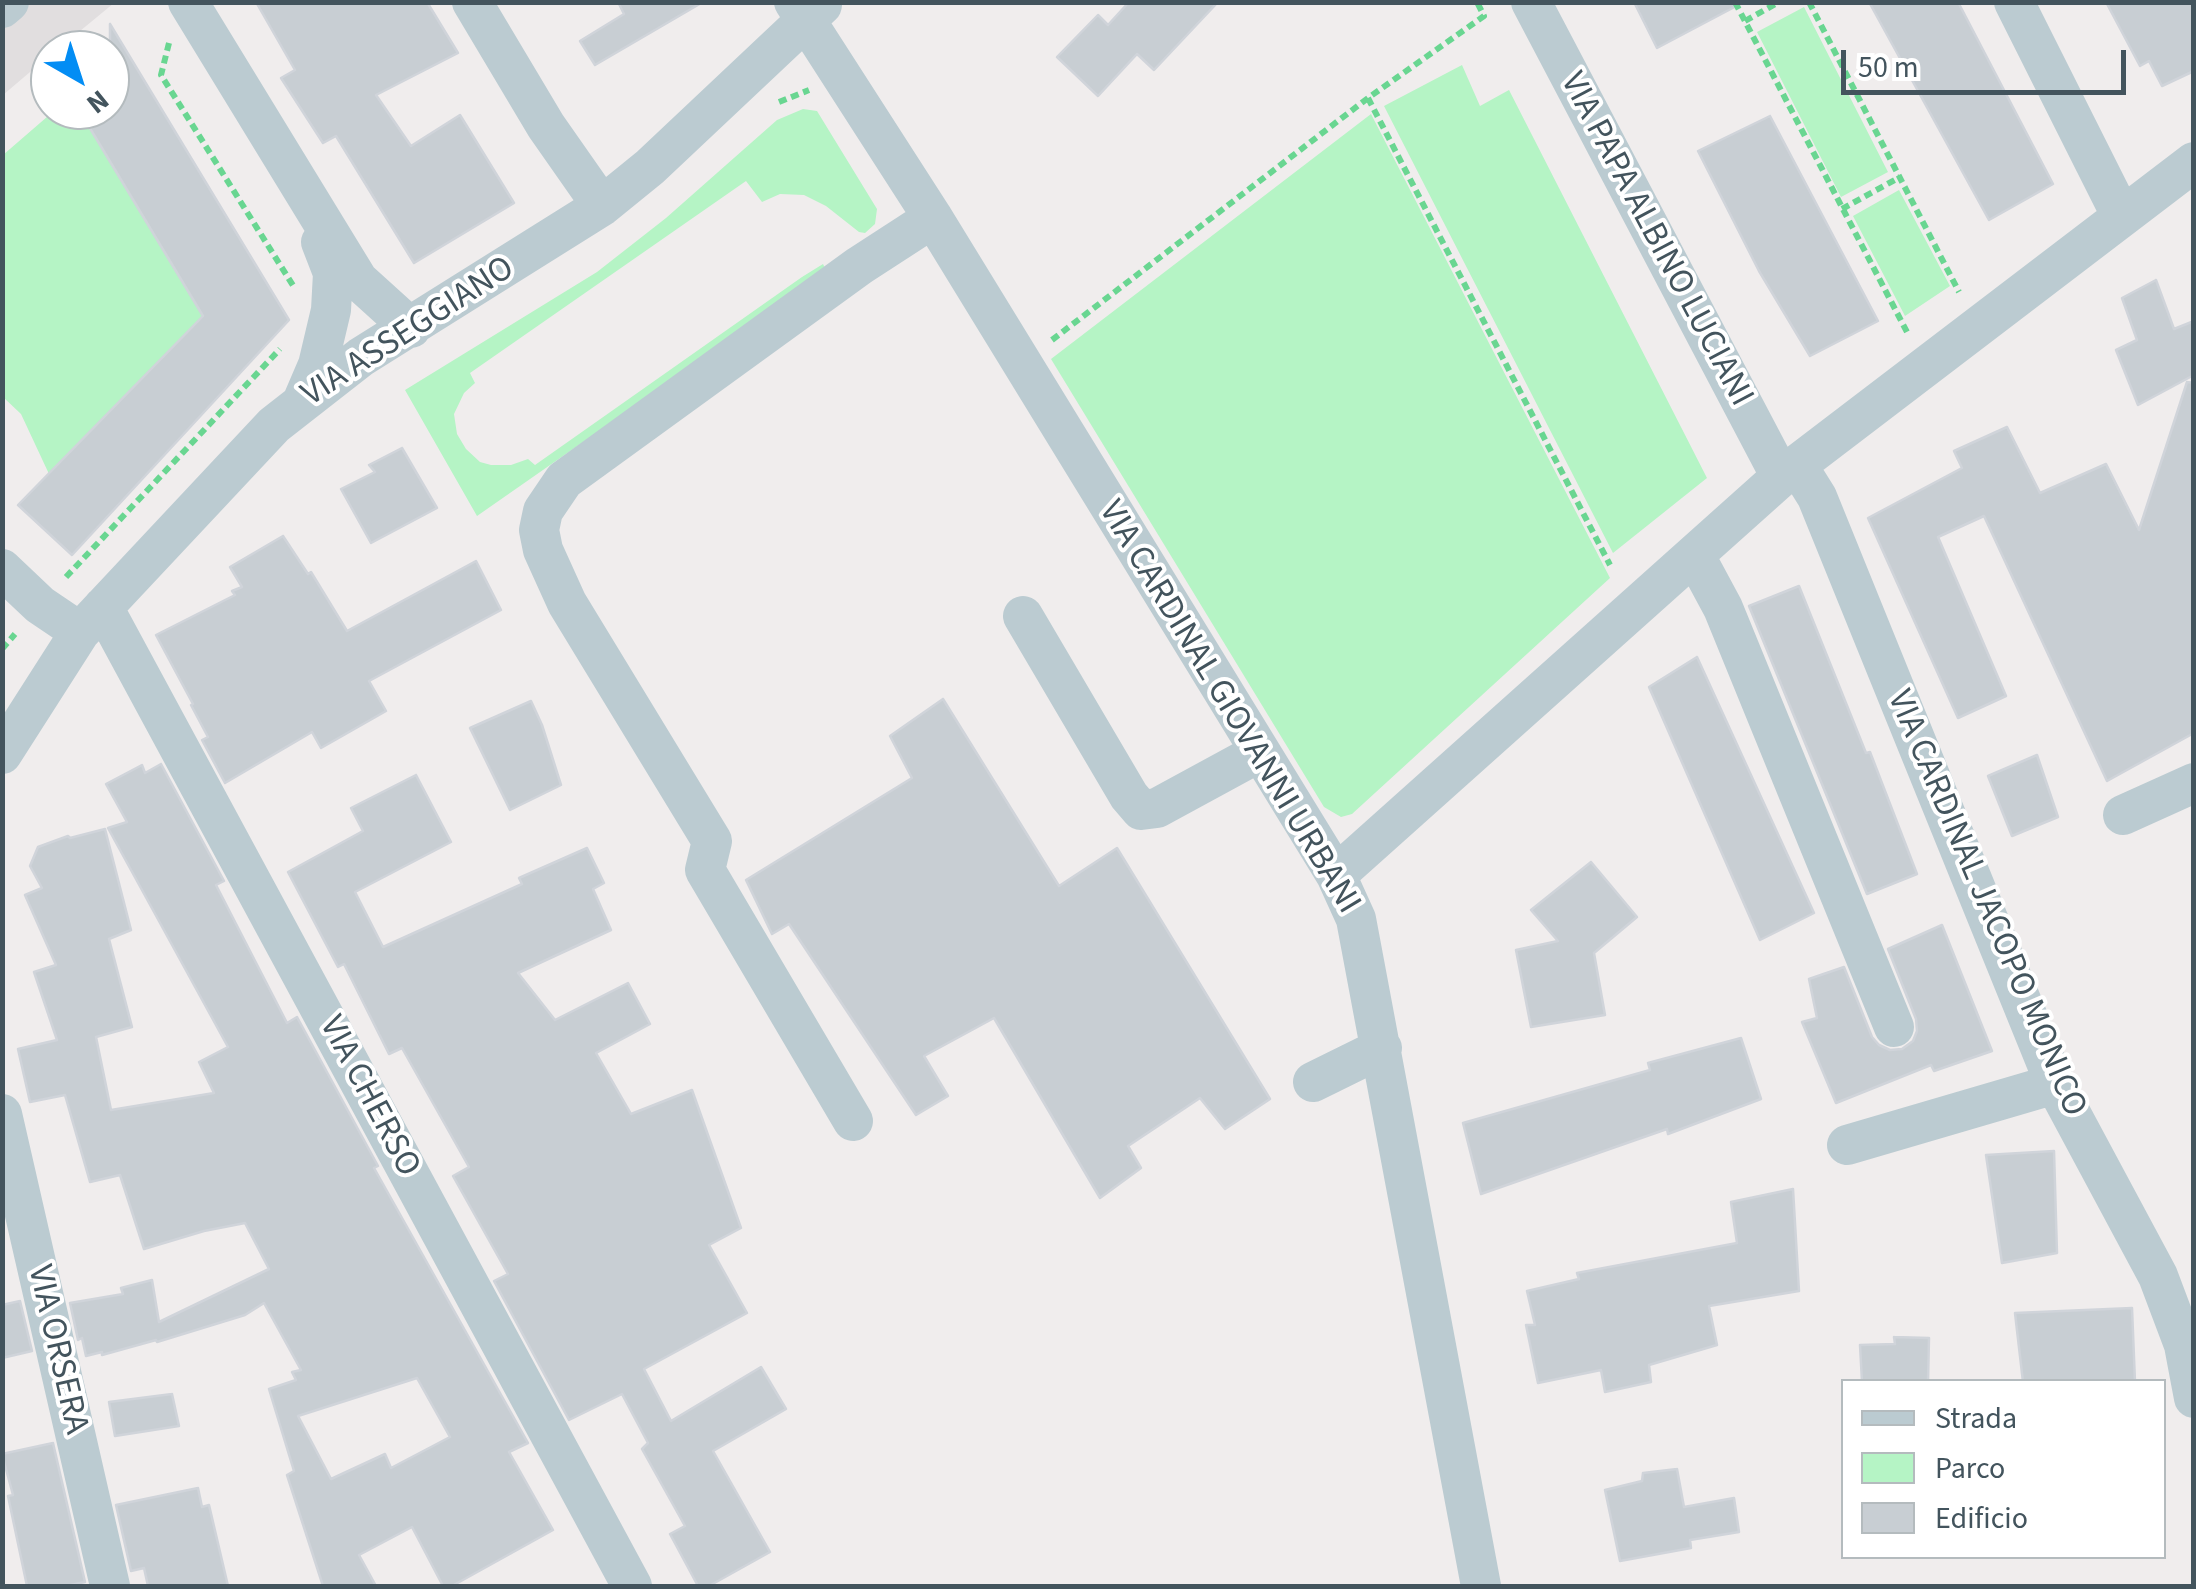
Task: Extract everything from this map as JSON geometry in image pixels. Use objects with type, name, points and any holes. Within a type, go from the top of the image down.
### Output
[{"type":"street","points":[[2,8],[9,2]]},
{"type":"street","points":[[472,2],[546,126],[602,206]]},
{"type":"street","name":"VIA PAPA ALBINO LUCIANI","points":[[1531,2],[1789,471]]},
{"type":"street","points":[[2014,2],[2122,216]]},
{"type":"street","name":"VIA ASSEGGIANO","points":[[8,734],[91,619],[274,425],[361,357],[602,206],[650,167],[808,9]]},
{"type":"street","name":"VIA CARDINAL GIOVANNI URBANI","points":[[808,9],[1336,876],[1356,918],[1481,1586]]},
{"type":"street","points":[[180,16],[300,187],[358,280],[411,328]]},
{"type":"street","points":[[1336,876],[1789,471],[2194,162]]},
{"type":"street","points":[[300,187],[333,274],[331,310],[318,365],[303,400]]},
{"type":"street","points":[[853,1120],[705,870],[712,841],[567,603],[543,550],[539,530],[543,511],[564,480],[858,266],[933,218]]},
{"type":"street","name":"VIA CARDINAL JACOPO MONICO","points":[[1789,471],[1818,497],[2054,1084],[2158,1276],[2184,1345],[2194,1398]]},
{"type":"street","points":[[1695,556],[1723,608],[1894,1027]]},
{"type":"street","points":[[2,569],[40,605],[91,619]]},
{"type":"street","points":[[1023,616],[1141,810],[1157,808],[1260,752]]},
{"type":"street","name":"VIA CHERSO","points":[[91,619],[632,1586]]},
{"type":"street","points":[[2123,815],[2194,783]]},
{"type":"street","points":[[1313,1082],[1382,1048]]},
{"type":"street","points":[[1847,1145],[2054,1084]]},
{"type":"street","name":"VIA ORSERA","points":[[2,1114],[110,1586]]},
{"type":"path","points":[[1039,350],[1368,98],[1484,16],[1477,2]]},
{"type":"path","points":[[1735,2],[1906,332]]},
{"type":"path","points":[[1745,22],[1779,2]]},
{"type":"path","points":[[1809,2],[1959,292]]},
{"type":"path","points":[[180,16],[161,75],[296,290],[297,302]]},
{"type":"path","points":[[1368,98],[1610,565]]},
{"type":"path","points":[[1842,209],[1900,177]]},
{"type":"path","points":[[40,605],[280,350],[286,338]]},
{"type":"shaded area","points":[[3,3],[114,3],[81,30],[30,30],[30,72],[3,95]]},
{"type":"green space","points":[[1804,7],[1888,172],[1841,197],[1757,32]]},
{"type":"green space","points":[[1462,65],[1480,106],[1509,90],[1707,478],[1613,553],[1384,106]]},
{"type":"green space","points":[[803,109],[817,111],[877,209],[875,224],[865,233],[859,232],[826,206],[804,195],[780,194],[762,202],[746,181],[470,373],[475,383],[464,393],[454,414],[457,434],[466,449],[480,462],[491,465],[511,465],[528,459],[535,465],[802,277],[823,264],[825,268],[801,290],[477,516],[405,390],[597,272],[666,218],[777,120]]},
{"type":"green space","points":[[1371,114],[1610,578],[1352,814],[1341,817],[1324,807],[1051,359]]},
{"type":"green space","points":[[32,130],[91,130],[203,316],[49,474],[21,414],[3,397],[3,155]]},
{"type":"green space","points":[[1899,190],[1950,286],[1905,316],[1853,216]]},
{"type":"building","points":[[256,2],[427,2],[458,53],[376,95],[411,146],[460,115],[514,203],[414,263],[336,136],[323,143],[281,78],[295,70]]},
{"type":"building","points":[[618,2],[703,2],[595,65],[580,41],[624,14]]},
{"type":"building","points":[[1129,2],[1218,2],[1154,70],[1137,54],[1098,96],[1057,57],[1098,15],[1108,25]]},
{"type":"building","points":[[1634,2],[1744,2],[1657,48]]},
{"type":"building","points":[[1869,2],[1958,2],[2053,184],[1989,220]]},
{"type":"building","points":[[2106,2],[2194,2],[2194,71],[2162,86],[2149,61],[2140,66]]},
{"type":"building","points":[[130,57],[289,320],[72,555],[18,505],[203,316],[91,130],[130,130]]},
{"type":"building","points":[[1770,116],[1878,321],[1810,356],[1759,271],[1698,151]]},
{"type":"building","points":[[2156,280],[2174,329],[2194,321],[2194,375],[2138,405],[2116,350],[2137,340],[2122,298]]},
{"type":"building","points":[[2187,382],[2194,383],[2194,733],[2107,781],[1984,516],[1938,537],[2006,696],[1958,718],[1868,518],[1962,468],[1954,451],[2007,427],[2040,493],[2106,464],[2139,530]]},
{"type":"building","points":[[402,448],[437,508],[371,543],[341,489],[375,472],[369,465]]},
{"type":"building","points":[[283,536],[308,574],[311,572],[347,631],[476,561],[501,610],[369,681],[386,711],[321,748],[312,732],[225,783],[202,740],[208,737],[193,704],[156,635],[235,595],[232,591],[242,587],[230,567]]},
{"type":"building","points":[[1799,586],[1917,874],[1867,894],[1749,606]]},
{"type":"building","points":[[1697,657],[1814,913],[1760,940],[1649,687]]},
{"type":"building","points":[[943,699],[1059,886],[1117,848],[1270,1099],[1225,1129],[1200,1098],[1128,1146],[1141,1168],[1100,1198],[994,1018],[924,1056],[948,1096],[916,1115],[789,924],[772,934],[746,880],[912,778],[890,736]]},
{"type":"building","points":[[531,701],[561,785],[510,810],[470,728]]},
{"type":"building","points":[[2037,755],[2058,817],[2012,836],[1988,776]]},
{"type":"building","points":[[161,764],[224,881],[216,885],[287,1023],[297,1017],[378,1166],[374,1168],[528,1443],[509,1452],[553,1530],[452,1586],[443,1586],[412,1527],[359,1555],[376,1586],[323,1586],[287,1475],[294,1471],[269,1389],[296,1380],[292,1372],[301,1370],[264,1303],[245,1315],[102,1355],[86,1356],[82,1338],[78,1340],[70,1303],[123,1294],[121,1288],[152,1280],[159,1322],[269,1269],[245,1223],[144,1249],[120,1175],[90,1182],[65,1095],[30,1102],[18,1049],[57,1040],[34,972],[56,965],[25,895],[42,888],[30,866],[38,847],[105,829],[131,930],[109,939],[132,1027],[96,1037],[111,1110],[214,1093],[199,1062],[228,1047],[108,828],[127,822],[106,784],[142,765],[145,773]],"holes":[[[417,1378],[450,1437],[391,1468],[385,1454],[331,1479],[298,1416]]]},
{"type":"building","points":[[416,775],[451,842],[355,892],[383,947],[522,884],[519,878],[587,848],[604,883],[593,889],[611,930],[518,973],[555,1020],[628,983],[650,1024],[596,1053],[631,1114],[692,1090],[741,1228],[709,1245],[747,1313],[644,1369],[671,1421],[761,1367],[786,1409],[713,1451],[770,1552],[709,1586],[698,1586],[670,1534],[685,1526],[642,1449],[648,1443],[622,1394],[569,1420],[494,1281],[508,1274],[453,1176],[469,1167],[402,1048],[389,1054],[344,964],[338,967],[288,872],[363,831],[351,808]]},
{"type":"building","points":[[1591,862],[1637,917],[1594,953],[1605,1015],[1531,1027],[1516,950],[1558,941],[1531,910]]},
{"type":"building","points":[[1942,925],[1992,1051],[1934,1071],[1931,1065],[1836,1103],[1802,1022],[1817,1018],[1809,979],[1844,967],[1872,1037],[1890,1050],[1902,1049],[1913,1041],[1916,1019],[1888,949]]},
{"type":"building","points":[[1741,1038],[1761,1099],[1668,1134],[1667,1129],[1481,1194],[1463,1123],[1650,1070],[1648,1063]]},
{"type":"building","points":[[2054,1151],[2057,1253],[2002,1263],[1986,1155]]},
{"type":"building","points":[[1793,1189],[1799,1291],[1709,1306],[1717,1345],[1649,1365],[1651,1382],[1605,1392],[1601,1370],[1538,1383],[1526,1325],[1535,1325],[1527,1291],[1579,1279],[1577,1273],[1737,1243],[1731,1202]]},
{"type":"building","points":[[20,1301],[32,1351],[2,1358],[2,1305]]},
{"type":"building","points":[[2132,1308],[2135,1379],[2023,1379],[2015,1313]]},
{"type":"building","points":[[1894,1337],[1929,1338],[1928,1379],[1862,1379],[1860,1345],[1895,1344]]},
{"type":"building","points":[[172,1394],[179,1426],[115,1436],[109,1402]]},
{"type":"building","points":[[53,1443],[85,1582],[27,1586],[8,1496],[13,1495],[2,1454]]},
{"type":"building","points":[[1677,1469],[1684,1507],[1734,1498],[1739,1532],[1690,1540],[1691,1548],[1620,1561],[1605,1490],[1642,1481],[1643,1473]]},
{"type":"building","points":[[198,1488],[202,1507],[209,1505],[228,1586],[148,1586],[144,1568],[131,1571],[116,1505]]}]
